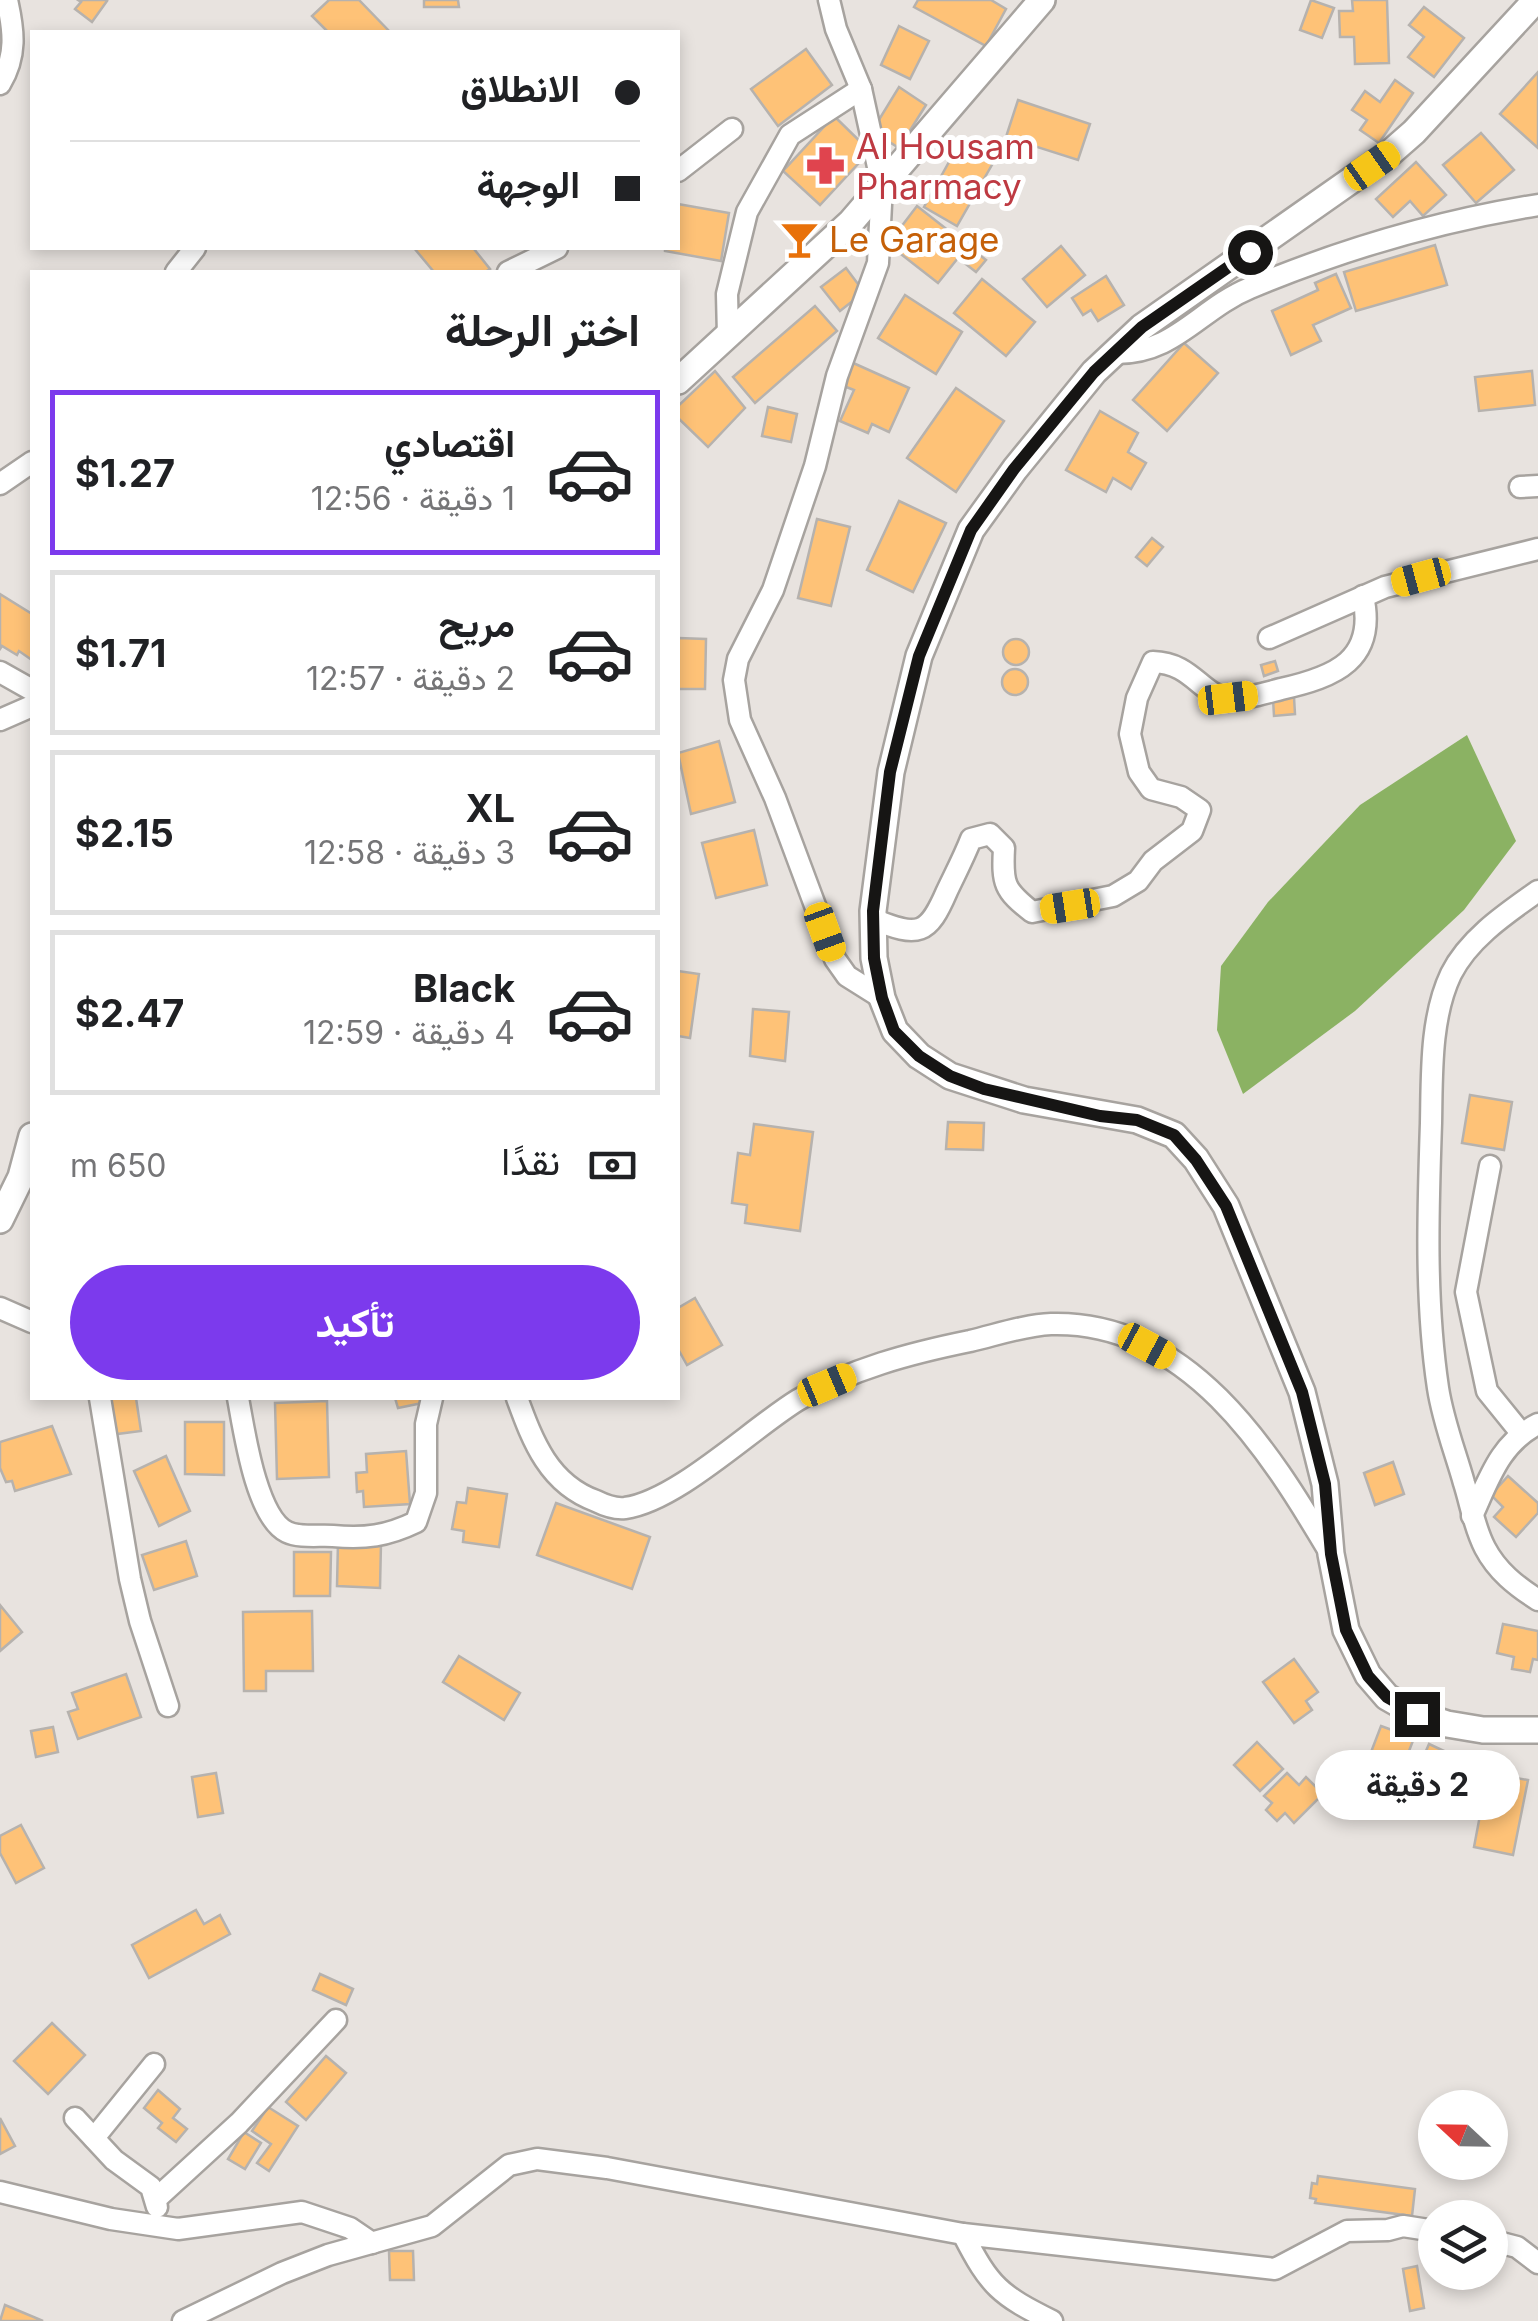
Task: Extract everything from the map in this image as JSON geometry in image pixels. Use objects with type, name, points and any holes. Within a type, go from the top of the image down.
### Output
[{"type":"main road","points":[[684,369],[728,336],[851,222],[1042,0]]},
{"type":"main road","points":[[1536,0],[1390,153],[1180,298],[1115,353],[1094,372],[1014,469],[971,530],[919,656],[890,772],[873,919],[874,958],[882,998],[894,1031],[919,1056],[950,1076],[1024,1100],[1137,1120],[1174,1135],[1196,1160],[1226,1206],[1302,1392],[1325,1484],[1331,1554],[1346,1630],[1368,1676],[1387,1697],[1417,1714],[1447,1724],[1483,1730],[1538,1730]]},
{"type":"main road","points":[[0,1220],[20,1177],[30,1143]]},
{"type":"street","points":[[0,84],[12,60],[14,29],[7,0]]},
{"type":"street","points":[[829,0],[836,29],[861,88],[882,186],[878,263],[837,376],[815,466],[774,590],[738,659],[734,680],[740,720],[775,798],[835,958],[847,976],[882,998]]},
{"type":"street","points":[[728,336],[728,294],[747,212],[790,134],[861,88]]},
{"type":"street","points":[[680,169],[732,129]]},
{"type":"street","points":[[1115,353],[1151,350],[1169,342],[1227,299],[1326,258],[1455,220],[1538,206]]},
{"type":"street","points":[[178,270],[193,250]]},
{"type":"street","points":[[512,270],[553,250]]},
{"type":"street","points":[[0,484],[30,463]]},
{"type":"street","points":[[1269,638],[1386,587],[1538,549]]},
{"type":"street","points":[[873,919],[917,931],[936,920],[971,839],[990,834],[1004,848],[1002,878],[1009,894],[1032,912],[1113,896],[1138,881],[1153,861],[1192,830],[1200,810],[1181,797],[1151,789],[1138,772],[1130,734],[1136,698],[1153,662],[1168,662],[1228,698],[1316,682],[1351,662],[1368,622],[1363,596]]},
{"type":"street","points":[[0,672],[30,689]]},
{"type":"street","points":[[0,720],[30,707]]},
{"type":"street","points":[[1538,890],[1502,916],[1470,948],[1452,972],[1442,1000],[1432,1067],[1428,1266],[1438,1388],[1472,1516],[1484,1547],[1498,1568],[1538,1600]]},
{"type":"street","points":[[1472,1516],[1499,1459],[1529,1429],[1488,1392],[1466,1292],[1490,1166]]},
{"type":"street","points":[[0,1308],[30,1321]]},
{"type":"street","points":[[518,1400],[542,1459],[557,1478],[574,1493],[622,1509],[652,1500],[797,1401],[858,1372],[936,1348],[1049,1324],[1088,1326],[1141,1342],[1208,1388],[1249,1428],[1283,1473],[1331,1554]]},
{"type":"street","points":[[100,1400],[130,1578],[168,1706]]},
{"type":"street","points":[[238,1400],[252,1464],[272,1520],[290,1534],[366,1539],[391,1534],[416,1522],[426,1494],[426,1424],[432,1400]]},
{"type":"street","points":[[157,2198],[239,2123],[336,2020]]},
{"type":"street","points":[[94,2138],[154,2064]]},
{"type":"street","points":[[75,2118],[114,2160],[151,2187],[157,2198],[154,2224]]},
{"type":"street","points":[[183,2321],[282,2272],[432,2226],[510,2165],[538,2159],[607,2168],[964,2234],[1275,2269],[1347,2231],[1418,2228]]},
{"type":"street","points":[[0,2192],[111,2219],[178,2228],[302,2212],[350,2228],[372,2243]]},
{"type":"street","points":[[964,2234],[994,2286],[1013,2302],[1052,2321]]},
{"type":"street","points":[[1508,2245],[1538,2263]]},
{"type":"green space","points":[[1467,735],[1516,841],[1464,910],[1355,1011],[1243,1094],[1217,1030],[1221,966],[1268,902],[1360,805]]},
{"type":"building","points":[[78,0],[107,1],[92,22],[75,9],[81,2]]},
{"type":"building","points":[[329,0],[359,0],[388,30],[326,30],[312,16]]},
{"type":"building","points":[[424,0],[458,0],[459,7],[424,7]]},
{"type":"building","points":[[918,0],[991,0],[1006,9],[986,46],[914,7]]},
{"type":"building","points":[[1311,0],[1334,8],[1322,38],[1300,30]]},
{"type":"building","points":[[1352,0],[1387,0],[1389,63],[1355,64],[1354,37],[1340,37],[1339,11],[1353,11]]},
{"type":"building","points":[[1424,7],[1464,38],[1434,77],[1408,57],[1424,37],[1409,25]]},
{"type":"building","points":[[899,26],[929,41],[910,79],[881,65]]},
{"type":"building","points":[[806,49],[832,85],[778,126],[751,89]]},
{"type":"building","points":[[1538,72],[1538,148],[1500,114]]},
{"type":"building","points":[[1395,80],[1413,93],[1379,143],[1360,130],[1367,120],[1352,110],[1365,91],[1380,102]]},
{"type":"building","points":[[899,87],[926,105],[899,148],[872,131]]},
{"type":"building","points":[[1018,100],[1090,124],[1078,160],[1006,137]]},
{"type":"building","points":[[834,116],[870,151],[820,205],[783,171]]},
{"type":"building","points":[[1481,133],[1514,170],[1476,203],[1443,165]]},
{"type":"building","points":[[959,144],[993,163],[957,226],[924,207]]},
{"type":"building","points":[[1416,162],[1446,195],[1423,216],[1410,201],[1393,217],[1376,199]]},
{"type":"building","points":[[680,204],[729,213],[721,261],[665,251],[680,250]]},
{"type":"building","points":[[917,206],[986,260],[976,272],[958,258],[938,283],[888,244]]},
{"type":"building","points":[[1435,245],[1447,285],[1356,311],[1344,272]]},
{"type":"building","points":[[1061,246],[1085,275],[1047,307],[1023,279]]},
{"type":"building","points":[[416,250],[475,250],[490,269],[488,270],[432,270]]},
{"type":"building","points":[[846,268],[864,292],[840,311],[821,287]]},
{"type":"building","points":[[1336,274],[1351,308],[1313,325],[1321,341],[1291,355],[1272,311],[1318,290],[1315,283]]},
{"type":"building","points":[[1106,276],[1124,305],[1098,321],[1091,310],[1083,315],[1072,298]]},
{"type":"building","points":[[982,279],[1035,322],[1006,356],[954,313]]},
{"type":"building","points":[[905,295],[962,332],[936,374],[878,338]]},
{"type":"building","points":[[815,306],[837,331],[755,403],[733,377]]},
{"type":"building","points":[[1184,343],[1218,373],[1167,431],[1133,400]]},
{"type":"building","points":[[851,362],[909,388],[889,432],[872,424],[868,433],[840,421],[854,390],[841,385]]},
{"type":"building","points":[[715,371],[745,408],[708,447],[680,420],[680,404]]},
{"type":"building","points":[[1532,371],[1535,405],[1479,411],[1475,377]]},
{"type":"building","points":[[956,388],[1004,421],[956,492],[907,458]]},
{"type":"building","points":[[768,407],[797,414],[791,442],[762,436]]},
{"type":"building","points":[[1100,411],[1138,433],[1128,452],[1146,463],[1131,489],[1113,478],[1106,492],[1066,470]]},
{"type":"building","points":[[899,501],[946,523],[913,592],[867,570]]},
{"type":"building","points":[[817,519],[850,527],[831,606],[798,598]]},
{"type":"building","points":[[1152,538],[1163,547],[1147,566],[1136,557]]},
{"type":"building","points":[[0,594],[30,613],[30,659],[19,651],[17,655],[2,646],[0,649]]},
{"type":"building","points":[[680,638],[706,639],[705,689],[680,689]]},
{"type":"building","points":[[1016,639],[1025,643],[1029,652],[1025,661],[1016,665],[1007,661],[1003,652],[1007,643]]},
{"type":"building","points":[[1275,661],[1278,671],[1264,676],[1261,665]]},
{"type":"building","points":[[1015,669],[1024,673],[1028,682],[1024,691],[1015,695],[1006,691],[1002,682],[1006,673]]},
{"type":"building","points":[[1294,697],[1295,714],[1274,716],[1273,699]]},
{"type":"building","points":[[719,741],[735,802],[691,814],[680,752]]},
{"type":"building","points":[[754,830],[767,885],[716,898],[702,843]]},
{"type":"building","points":[[680,971],[699,974],[690,1038],[680,1036]]},
{"type":"building","points":[[753,1009],[789,1012],[785,1061],[750,1056]]},
{"type":"building","points":[[1470,1095],[1512,1102],[1504,1150],[1462,1143]]},
{"type":"building","points":[[948,1122],[984,1123],[983,1150],[946,1149]]},
{"type":"building","points":[[754,1124],[813,1132],[800,1231],[745,1223],[747,1205],[732,1203],[738,1153],[750,1155]]},
{"type":"building","points":[[695,1298],[722,1345],[687,1365],[680,1353],[680,1307]]},
{"type":"building","points":[[109,1400],[136,1400],[141,1431],[117,1434],[114,1417],[106,1419]]},
{"type":"building","points":[[396,1400],[427,1402],[398,1408]]},
{"type":"building","points":[[327,1401],[329,1477],[277,1479],[275,1403]]},
{"type":"building","points":[[185,1422],[224,1422],[224,1475],[185,1474]]},
{"type":"building","points":[[52,1426],[71,1474],[15,1491],[0,1468],[0,1442]]},
{"type":"building","points":[[406,1451],[410,1504],[364,1507],[363,1491],[357,1492],[356,1473],[367,1472],[366,1454]]},
{"type":"building","points":[[166,1456],[190,1511],[159,1526],[134,1471]]},
{"type":"building","points":[[1393,1462],[1404,1494],[1375,1505],[1364,1473]]},
{"type":"building","points":[[1508,1476],[1538,1503],[1538,1513],[1516,1537],[1494,1517],[1503,1507],[1491,1495]]},
{"type":"building","points":[[468,1488],[507,1494],[499,1547],[463,1542],[464,1531],[452,1529],[457,1502],[466,1503]]},
{"type":"building","points":[[556,1503],[650,1537],[632,1589],[537,1555]]},
{"type":"building","points":[[186,1541],[197,1576],[154,1590],[142,1555]]},
{"type":"building","points":[[338,1542],[381,1543],[380,1588],[337,1586]]},
{"type":"building","points":[[294,1552],[331,1552],[330,1596],[294,1596]]},
{"type":"building","points":[[0,1605],[22,1632],[0,1651]]},
{"type":"building","points":[[312,1611],[313,1671],[266,1671],[266,1691],[244,1691],[243,1612]]},
{"type":"building","points":[[1503,1624],[1538,1631],[1538,1660],[1533,1659],[1530,1672],[1512,1669],[1514,1657],[1497,1653]]},
{"type":"building","points":[[459,1656],[520,1693],[504,1720],[443,1682]]},
{"type":"building","points":[[1294,1659],[1318,1692],[1306,1701],[1312,1710],[1294,1723],[1263,1682]]},
{"type":"building","points":[[126,1674],[141,1717],[78,1739],[68,1712],[78,1709],[72,1693]]},
{"type":"building","points":[[1381,1726],[1414,1738],[1401,1772],[1368,1760]]},
{"type":"building","points":[[53,1727],[58,1752],[36,1757],[31,1731]]},
{"type":"building","points":[[1257,1742],[1283,1769],[1260,1791],[1234,1765]]},
{"type":"building","points":[[1429,1744],[1468,1762],[1449,1805],[1410,1788]]},
{"type":"building","points":[[216,1773],[223,1813],[198,1817],[192,1777]]},
{"type":"building","points":[[1287,1773],[1299,1785],[1306,1777],[1323,1794],[1294,1823],[1285,1813],[1277,1821],[1266,1810],[1272,1803],[1264,1796]]},
{"type":"building","points":[[1488,1773],[1528,1780],[1513,1855],[1474,1847]]},
{"type":"building","points":[[21,1825],[44,1868],[16,1883],[0,1853],[0,1836]]},
{"type":"building","points":[[196,1910],[204,1924],[220,1915],[230,1934],[149,1978],[132,1945]]},
{"type":"building","points":[[320,1974],[353,1989],[346,2005],[313,1990]]},
{"type":"building","points":[[52,2023],[85,2055],[48,2094],[14,2061]]},
{"type":"building","points":[[326,2056],[346,2073],[306,2120],[286,2102]]},
{"type":"building","points":[[158,2090],[180,2109],[173,2118],[187,2129],[176,2142],[158,2128],[162,2123],[144,2108]]},
{"type":"building","points":[[268,2107],[298,2126],[269,2171],[257,2163],[271,2144],[252,2131]]},
{"type":"building","points":[[0,2118],[15,2146],[0,2154]]},
{"type":"building","points":[[244,2132],[261,2143],[245,2169],[228,2159]]},
{"type":"building","points":[[1318,2176],[1415,2189],[1412,2216],[1315,2203],[1316,2199],[1310,2198],[1312,2183],[1317,2184]]},
{"type":"building","points":[[389,2251],[413,2251],[414,2280],[390,2280]]},
{"type":"building","points":[[1417,2266],[1424,2308],[1410,2311],[1403,2269]]},
{"type":"building","points":[[5,2305],[43,2321],[0,2321]]},
{"type":"place","name":"Al Housam Pharmacy","points":[[826,166]]},
{"type":"place","name":"Le Garage","points":[[799,239]]},
{"type":"route","points":[[1250,252],[1142,327],[1094,372],[1014,469],[971,530],[919,656],[890,772],[873,911],[874,958],[894,1031],[919,1056],[950,1076],[1024,1100],[1137,1120],[1174,1135],[1196,1160],[1226,1206],[1302,1392],[1325,1484],[1331,1554],[1346,1630],[1368,1676],[1387,1697],[1417,1714]]}]
